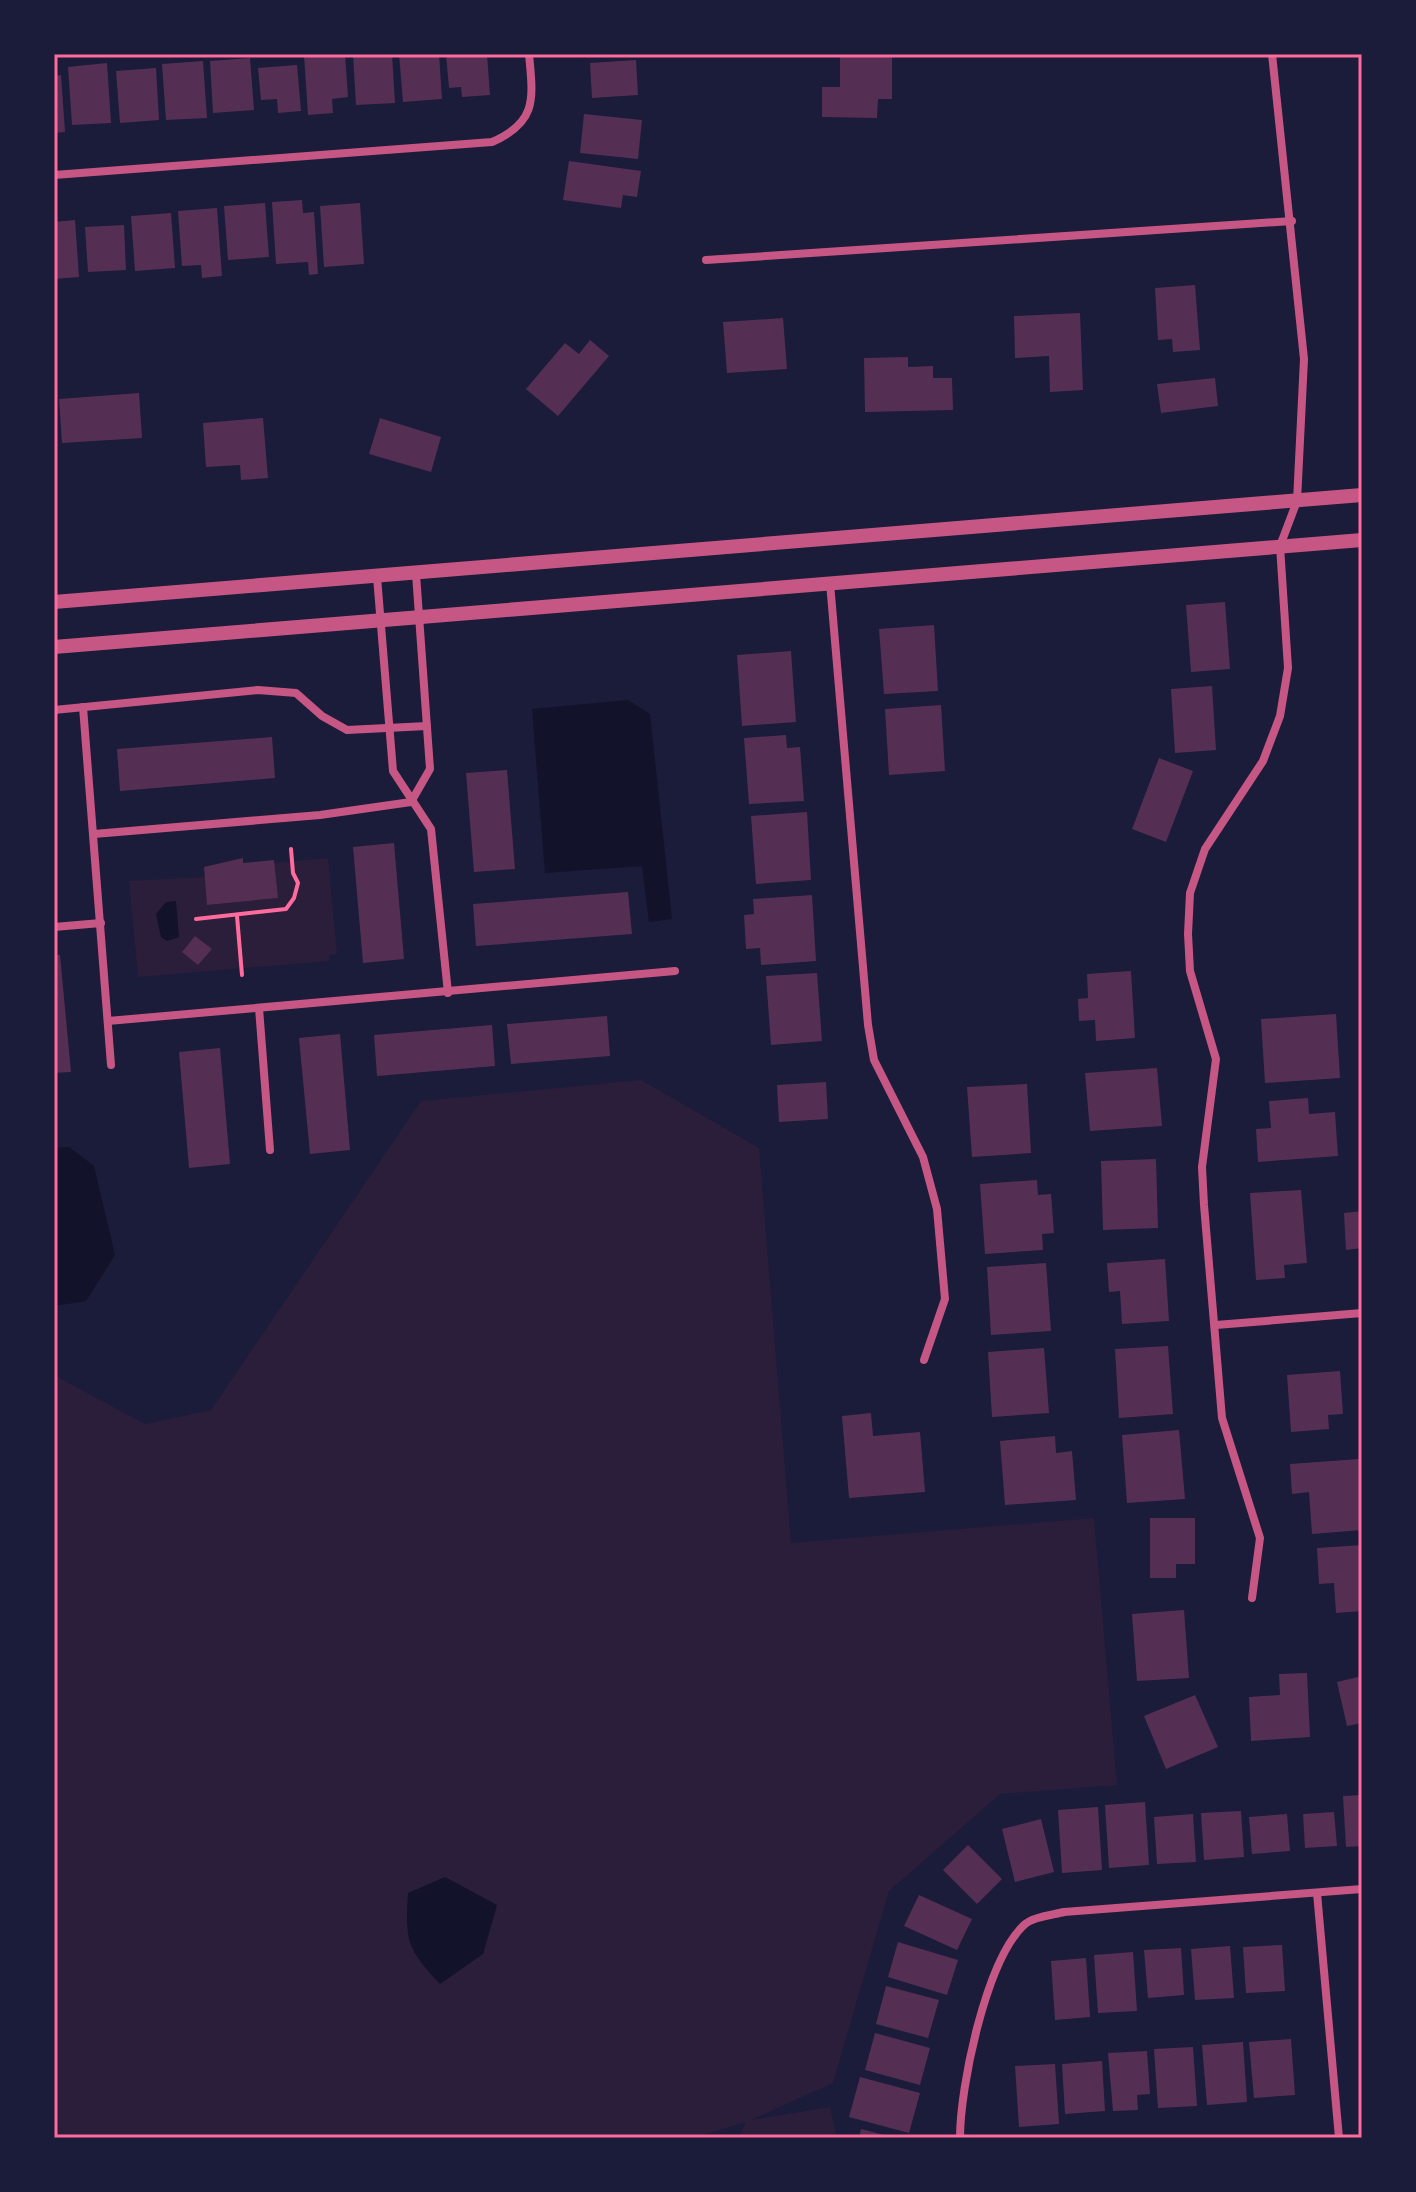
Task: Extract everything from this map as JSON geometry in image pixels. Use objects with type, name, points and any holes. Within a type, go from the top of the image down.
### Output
[{"type":"street","points":[[54,175],[492,142],[511,134],[527,117],[533,99],[529,54]]},
{"type":"street","points":[[1252,1598],[1260,1538],[1222,1418],[1202,1167],[1216,1059],[1190,971],[1190,893],[1205,849],[1263,761],[1280,716],[1288,668],[1280,546],[1297,501],[1304,359],[1292,221],[1272,54]]},
{"type":"street","points":[[706,260],[1292,221]]},
{"type":"street","points":[[54,602],[1362,495]]},
{"type":"street","points":[[54,647],[1362,540]]},
{"type":"street","points":[[411,802],[430,769],[416,574]]},
{"type":"street","points":[[377,577],[393,771],[431,829],[448,993]]},
{"type":"street","points":[[830,583],[874,1060],[923,1157],[937,1209],[945,1299],[924,1360]]},
{"type":"street","points":[[54,710],[258,690],[296,693],[322,716],[347,730],[427,726]]},
{"type":"street","points":[[83,707],[111,1065]]},
{"type":"street","points":[[94,834],[320,815],[411,802]]},
{"type":"street","points":[[54,927],[101,923]]},
{"type":"street","points":[[108,1021],[675,971]]},
{"type":"street","points":[[259,1008],[270,1150]]},
{"type":"street","points":[[1216,1325],[1362,1313]]},
{"type":"street","points":[[960,2138],[971,2054],[988,1993],[1008,1947],[1025,1923],[1064,1912],[1362,1889]]},
{"type":"street","points":[[1317,1893],[1339,2138],[1331,2138]]},
{"type":"path","points":[[196,919],[286,909],[294,898],[298,883],[293,873],[291,849]]},
{"type":"path","points":[[237,916],[242,975]]},
{"type":"shaded area","points":[[628,700],[650,714],[672,919],[649,922],[642,866],[545,873],[532,709]]},
{"type":"shaded area","points":[[328,858],[337,954],[329,955],[329,961],[138,977],[129,881],[205,877],[208,905],[277,898],[274,863]]},
{"type":"shaded area","points":[[176,901],[179,937],[167,941],[161,937],[156,914],[166,902]]},
{"type":"shaded area","points":[[641,1080],[759,1148],[791,1543],[1094,1518],[1117,1785],[1000,1794],[889,1891],[833,2083],[751,2120],[830,2107],[837,2138],[738,2138],[746,2122],[693,2138],[54,2138],[54,1375],[145,1424],[211,1410],[421,1101]]},
{"type":"shaded area","points":[[69,1147],[94,1166],[115,1255],[86,1301],[54,1306],[54,1148]]},
{"type":"shaded area","points":[[445,1877],[497,1905],[483,1954],[440,1984],[410,1943],[407,1909],[408,1893]]},
{"type":"building","points":[[345,54],[348,97],[332,99],[333,113],[308,115],[304,55]]},
{"type":"building","points":[[353,54],[392,54],[395,103],[356,105]]},
{"type":"building","points":[[399,54],[439,54],[442,99],[403,102]]},
{"type":"building","points":[[446,54],[487,54],[490,95],[462,97],[461,87],[449,88]]},
{"type":"building","points":[[840,54],[892,54],[892,99],[878,99],[877,118],[822,117],[822,87],[840,87]]},
{"type":"building","points":[[250,58],[254,110],[213,113],[210,61]]},
{"type":"building","points":[[636,60],[638,95],[592,98],[590,63]]},
{"type":"building","points":[[203,61],[207,118],[166,120],[162,64]]},
{"type":"building","points":[[107,63],[111,123],[72,125],[68,67]]},
{"type":"building","points":[[297,65],[301,111],[278,113],[277,99],[261,100],[258,68]]},
{"type":"building","points":[[156,68],[159,120],[120,123],[116,71]]},
{"type":"building","points":[[61,75],[65,132],[54,133],[54,76]]},
{"type":"building","points":[[584,114],[642,120],[638,159],[580,153]]},
{"type":"building","points":[[569,161],[641,171],[637,197],[623,195],[621,208],[563,200]]},
{"type":"building","points":[[302,200],[303,213],[314,212],[318,274],[309,275],[308,262],[276,264],[272,202]]},
{"type":"building","points":[[265,203],[269,257],[228,260],[224,206]]},
{"type":"building","points":[[360,203],[364,264],[324,267],[320,206]]},
{"type":"building","points":[[217,208],[222,276],[202,278],[201,265],[182,266],[178,211]]},
{"type":"building","points":[[171,213],[175,268],[135,271],[131,216]]},
{"type":"building","points":[[75,220],[79,277],[54,279],[54,222]]},
{"type":"building","points":[[124,225],[126,270],[88,272],[85,227]]},
{"type":"building","points":[[1195,285],[1200,350],[1173,352],[1172,339],[1158,340],[1155,288]]},
{"type":"building","points":[[1080,313],[1083,390],[1050,392],[1049,356],[1015,358],[1014,316]]},
{"type":"building","points":[[783,318],[787,369],[727,373],[723,322]]},
{"type":"building","points":[[590,340],[609,356],[558,416],[526,389],[565,343],[579,354]]},
{"type":"building","points":[[908,357],[908,367],[933,366],[933,378],[952,378],[953,410],[865,412],[864,358]]},
{"type":"building","points":[[1215,378],[1218,406],[1161,413],[1157,384]]},
{"type":"building","points":[[139,393],[142,438],[62,443],[59,399]]},
{"type":"building","points":[[263,418],[268,478],[241,480],[240,465],[206,467],[203,423]]},
{"type":"building","points":[[380,418],[441,437],[431,472],[369,454]]},
{"type":"building","points":[[1225,602],[1230,669],[1191,672],[1186,605]]},
{"type":"building","points":[[934,625],[938,691],[884,694],[879,629]]},
{"type":"building","points":[[791,651],[796,722],[742,726],[737,655]]},
{"type":"building","points":[[1212,686],[1216,750],[1175,753],[1171,689]]},
{"type":"building","points":[[941,705],[945,771],[889,775],[885,709]]},
{"type":"building","points":[[786,735],[787,748],[800,747],[804,801],[749,804],[744,738]]},
{"type":"building","points":[[272,737],[275,778],[120,791],[117,749]]},
{"type":"building","points":[[1159,758],[1193,771],[1166,842],[1132,829]]},
{"type":"building","points":[[507,770],[515,869],[474,872],[466,773]]},
{"type":"building","points":[[807,812],[811,880],[756,884],[751,816]]},
{"type":"building","points":[[394,843],[404,959],[363,963],[353,847]]},
{"type":"building","points":[[243,858],[243,863],[274,860],[278,898],[207,905],[204,867]]},
{"type":"building","points":[[628,892],[632,934],[476,946],[473,904]]},
{"type":"building","points":[[812,895],[816,961],[761,965],[760,948],[746,949],[744,915],[754,914],[753,899]]},
{"type":"building","points":[[195,936],[212,949],[198,965],[182,952]]},
{"type":"building","points":[[54,955],[60,955],[71,1072],[54,1073]]},
{"type":"building","points":[[1131,971],[1135,1038],[1096,1041],[1095,1020],[1079,1021],[1078,999],[1088,998],[1087,974]]},
{"type":"building","points":[[817,973],[822,1041],[771,1045],[766,976]]},
{"type":"building","points":[[1336,1014],[1340,1078],[1265,1083],[1261,1019]]},
{"type":"building","points":[[607,1016],[610,1056],[511,1064],[507,1024]]},
{"type":"building","points":[[492,1025],[495,1066],[377,1076],[374,1035]]},
{"type":"building","points":[[340,1034],[350,1150],[310,1154],[299,1038]]},
{"type":"building","points":[[220,1048],[230,1164],[189,1168],[179,1052]]},
{"type":"building","points":[[1157,1068],[1162,1126],[1090,1131],[1085,1073]]},
{"type":"building","points":[[826,1082],[828,1119],[779,1122],[777,1085]]},
{"type":"building","points":[[1027,1084],[1031,1153],[972,1157],[967,1087]]},
{"type":"building","points":[[1308,1098],[1309,1114],[1335,1112],[1338,1156],[1258,1162],[1256,1129],[1271,1128],[1269,1101]]},
{"type":"building","points":[[1156,1159],[1158,1228],[1103,1230],[1101,1161]]},
{"type":"building","points":[[1037,1180],[1038,1195],[1051,1194],[1054,1233],[1042,1234],[1043,1250],[985,1254],[980,1184]]},
{"type":"building","points":[[1301,1190],[1307,1263],[1284,1265],[1285,1278],[1256,1280],[1250,1193]]},
{"type":"building","points":[[1362,1211],[1362,1248],[1346,1250],[1344,1213]]},
{"type":"building","points":[[1165,1259],[1169,1321],[1122,1324],[1120,1291],[1109,1292],[1107,1263]]},
{"type":"building","points":[[1046,1263],[1051,1331],[991,1335],[987,1267]]},
{"type":"building","points":[[1168,1346],[1173,1414],[1119,1418],[1115,1349]]},
{"type":"building","points":[[1044,1348],[1049,1413],[992,1417],[988,1352]]},
{"type":"building","points":[[1340,1371],[1343,1414],[1328,1415],[1329,1429],[1291,1432],[1287,1375]]},
{"type":"building","points":[[871,1413],[873,1436],[920,1432],[925,1492],[849,1498],[842,1416]]},
{"type":"building","points":[[1179,1430],[1185,1499],[1127,1503],[1122,1435]]},
{"type":"building","points":[[1055,1436],[1056,1453],[1072,1451],[1076,1500],[1005,1505],[1000,1441]]},
{"type":"building","points":[[1359,1459],[1362,1530],[1312,1534],[1309,1492],[1292,1494],[1290,1464]]},
{"type":"building","points":[[1150,1518],[1195,1518],[1195,1564],[1176,1564],[1176,1578],[1150,1578]]},
{"type":"building","points":[[1362,1545],[1362,1611],[1336,1613],[1334,1583],[1319,1584],[1317,1548]]},
{"type":"building","points":[[1184,1610],[1189,1678],[1137,1681],[1132,1614]]},
{"type":"building","points":[[1307,1673],[1310,1737],[1251,1741],[1249,1697],[1280,1695],[1279,1674]]},
{"type":"building","points":[[1362,1676],[1362,1723],[1347,1726],[1337,1682]]},
{"type":"building","points":[[1195,1695],[1218,1747],[1166,1769],[1144,1716]]},
{"type":"building","points":[[1362,1795],[1362,1846],[1346,1847],[1343,1796]]},
{"type":"building","points":[[1145,1802],[1149,1865],[1109,1868],[1105,1805]]},
{"type":"building","points":[[1098,1807],[1102,1870],[1062,1873],[1058,1810]]},
{"type":"building","points":[[1241,1811],[1244,1857],[1204,1860],[1201,1813]]},
{"type":"building","points":[[1334,1812],[1337,1846],[1305,1848],[1303,1814]]},
{"type":"building","points":[[1193,1814],[1196,1862],[1157,1864],[1154,1817]]},
{"type":"building","points":[[1287,1814],[1290,1851],[1252,1854],[1249,1817]]},
{"type":"building","points":[[1041,1819],[1054,1872],[1015,1882],[1002,1829]]},
{"type":"building","points":[[968,1845],[1002,1879],[977,1904],[943,1870]]},
{"type":"building","points":[[919,1895],[972,1919],[957,1950],[904,1926]]},
{"type":"building","points":[[898,1942],[958,1960],[947,1995],[888,1977]]},
{"type":"building","points":[[1282,1945],[1285,1991],[1246,1993],[1243,1947]]},
{"type":"building","points":[[1230,1946],[1234,1998],[1195,2000],[1191,1949]]},
{"type":"building","points":[[1181,1948],[1184,1995],[1148,1998],[1144,1950]]},
{"type":"building","points":[[1133,1952],[1137,2011],[1098,2013],[1094,1955]]},
{"type":"building","points":[[1086,1958],[1090,2017],[1055,2020],[1051,1961]]},
{"type":"building","points":[[886,1986],[939,2000],[928,2038],[876,2024]]},
{"type":"building","points":[[875,2033],[930,2048],[920,2085],[865,2070]]},
{"type":"building","points":[[1291,2039],[1295,2095],[1254,2098],[1249,2042]]},
{"type":"building","points":[[1243,2042],[1247,2102],[1207,2105],[1202,2045]]},
{"type":"building","points":[[1193,2047],[1197,2106],[1158,2108],[1154,2049]]},
{"type":"building","points":[[1147,2051],[1150,2094],[1137,2095],[1138,2110],[1113,2111],[1108,2053]]},
{"type":"building","points":[[1102,2061],[1105,2111],[1065,2114],[1062,2064]]},
{"type":"building","points":[[1055,2064],[1059,2124],[1019,2127],[1015,2066]]},
{"type":"building","points":[[860,2077],[920,2093],[909,2133],[849,2117]]},
{"type":"building","points":[[861,2129],[892,2137],[892,2138],[859,2138]]}]
